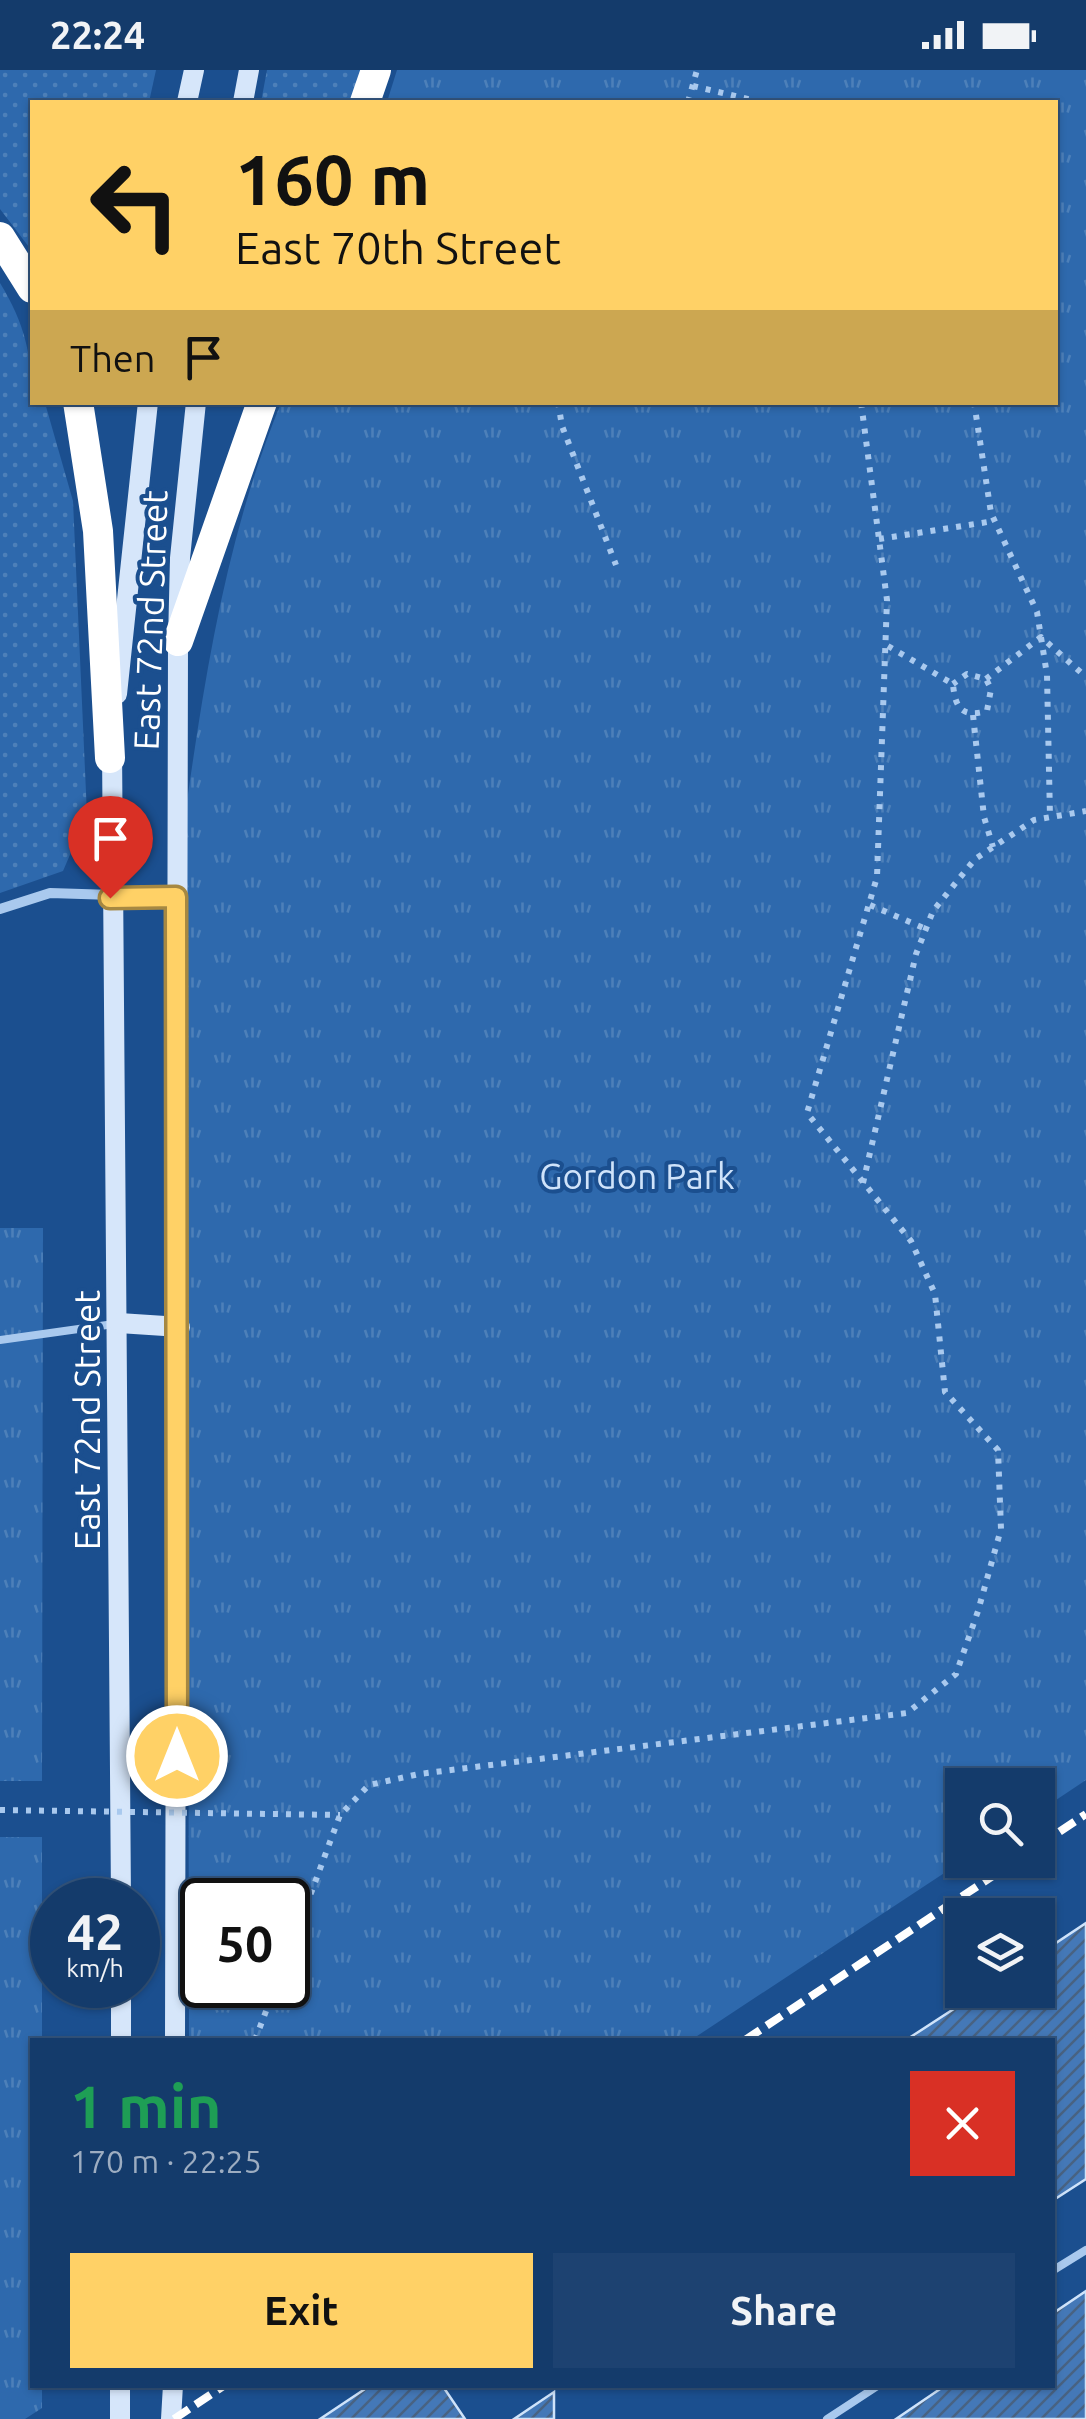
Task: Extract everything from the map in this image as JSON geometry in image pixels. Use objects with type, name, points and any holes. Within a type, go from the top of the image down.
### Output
[{"type":"highway","points":[[366,100],[376,70]]},
{"type":"highway","points":[[0,236],[30,285]]},
{"type":"highway","points":[[78,405],[98,530],[110,758]]},
{"type":"highway","points":[[178,641],[261,405]]},
{"type":"main road","points":[[187,100],[194,70]]},
{"type":"main road","points":[[244,100],[250,70]]},
{"type":"main road","name":"East 72nd Street","points":[[122,1878],[119,1323],[110,758],[148,405]]},
{"type":"main road","name":"East 72nd Street","points":[[175,2038],[180,1326],[178,641],[180,558],[196,405]]},
{"type":"main road","points":[[119,1323],[180,1326]]},
{"type":"main road","points":[[121,2008],[121,2038]]},
{"type":"main road","points":[[120,2388],[120,2419]]},
{"type":"main road","points":[[172,2388],[172,2419]]},
{"type":"street","points":[[0,909],[50,893],[110,898],[176,897]]},
{"type":"lane","points":[[0,1340],[119,1323]]},
{"type":"lane","points":[[1055,2269],[1086,2250]]},
{"type":"lane","points":[[827,2419],[874,2388]]},
{"type":"path","points":[[688,100],[697,70]]},
{"type":"path","points":[[692,86],[752,100]]},
{"type":"path","points":[[559,405],[568,442],[616,565]]},
{"type":"path","points":[[310,1895],[340,1815],[369,1785],[419,1774],[907,1712],[956,1674],[1001,1529],[998,1450],[945,1392],[934,1294],[911,1241],[807,1113],[877,877],[887,646],[879,539],[861,405]]},
{"type":"path","points":[[975,405],[994,521],[1037,612],[1047,676],[1050,817]]},
{"type":"path","points":[[879,539],[994,521]]},
{"type":"path","points":[[1041,637],[1086,676]]},
{"type":"path","points":[[986,679],[1041,637]]},
{"type":"path","points":[[887,646],[952,684]]},
{"type":"path","points":[[952,684],[967,674],[986,679]]},
{"type":"path","points":[[973,716],[988,711],[986,679]]},
{"type":"path","points":[[952,684],[955,704],[973,716]]},
{"type":"path","points":[[973,716],[984,817],[993,847]]},
{"type":"path","points":[[862,1185],[916,954],[933,911],[975,858],[1034,820],[1086,811]]},
{"type":"path","points":[[870,906],[926,930]]},
{"type":"path","points":[[0,1810],[340,1815]]},
{"type":"path","points":[[256,2038],[267,2008]]},
{"type":"green space","points":[[0,70],[156,70],[149,100],[30,100],[30,248],[0,209]]},
{"type":"green space","points":[[267,70],[361,70],[351,100],[261,100]]},
{"type":"green space","name":"Gordon Park","points":[[397,70],[1086,70],[1086,1780],[1055,1801],[1055,1768],[945,1768],[945,1873],[694,2038],[189,2038],[189,2008],[310,2008],[310,1878],[189,1878],[187,801],[212,648],[247,500],[280,405],[1058,405],[1058,100],[388,100]]},
{"type":"green space","points":[[0,283],[16,312],[25,340],[30,364],[30,405],[46,405],[73,501],[87,815],[63,871],[0,893]]},
{"type":"green space","points":[[0,1228],[43,1228],[42,1781],[0,1781]]},
{"type":"green space","points":[[0,1837],[42,1837],[42,1878],[30,1878],[30,2008],[42,2008],[42,2038],[30,2038],[30,2388],[42,2388],[42,2408],[25,2419],[0,2419]]},
{"type":"building","points":[[1086,1923],[1086,2179],[1055,2199],[1055,2038],[909,2038],[955,2008],[1055,2008],[1055,1944]]},
{"type":"building","points":[[1086,2291],[1086,2419],[896,2419],[942,2388],[1055,2388],[1055,2312]]},
{"type":"building","points":[[366,2388],[444,2388],[465,2419],[320,2419]]},
{"type":"building","points":[[554,2392],[554,2419],[514,2419]]},
{"type":"railway","points":[[1055,1835],[1086,1814]]},
{"type":"railway","points":[[748,2038],[990,1878]]},
{"type":"railway","points":[[174,2419],[220,2388]]},
{"type":"route","points":[[110,898],[176,897],[180,1292],[177,1756]]}]
